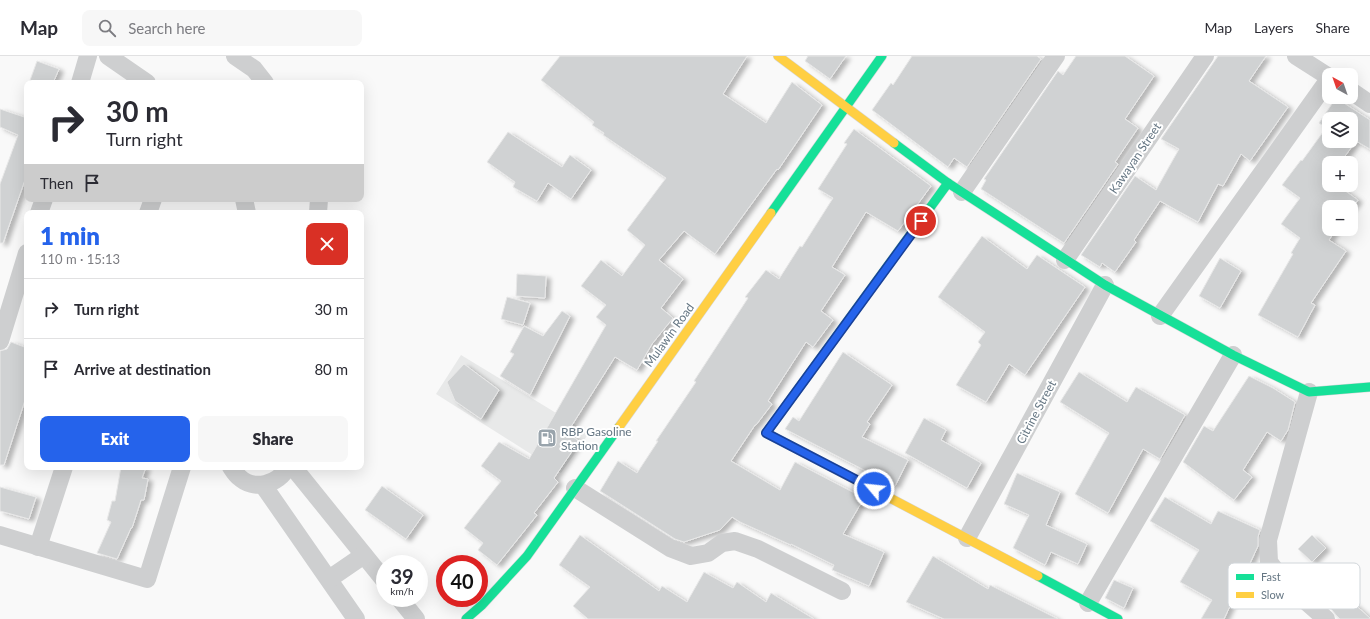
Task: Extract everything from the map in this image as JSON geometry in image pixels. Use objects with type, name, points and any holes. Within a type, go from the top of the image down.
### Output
[{"type":"street","points":[[81,80],[88,56]]},
{"type":"street","points":[[108,56],[143,80]]},
{"type":"street","points":[[235,56],[254,68],[263,80]]},
{"type":"street","points":[[778,56],[955,188],[1105,285],[1160,316],[1233,355],[1309,392],[1370,387]]},
{"type":"street","name":"Mulawin Road","points":[[466,619],[482,605],[527,556],[882,56]]},
{"type":"street","points":[[1056,56],[766,433],[968,538],[1118,619]]},
{"type":"street","name":"Kawayan Street","points":[[1065,260],[1205,56]]},
{"type":"street","points":[[1296,56],[1322,73]]},
{"type":"street","points":[[1160,316],[1322,88]]},
{"type":"street","points":[[1358,96],[1370,104]]},
{"type":"street","points":[[0,341],[24,263]]},
{"type":"street","name":"Citrine Street","points":[[968,538],[1105,285]]},
{"type":"street","points":[[1088,603],[1233,355]]},
{"type":"street","points":[[1270,563],[1268,540],[1309,392]]},
{"type":"street","points":[[38,547],[63,470]]},
{"type":"street","points":[[0,535],[147,579],[181,470]]},
{"type":"street","points":[[233,470],[239,478],[250,484],[263,485],[280,478],[285,470]]},
{"type":"street","points":[[294,470],[376,569]]},
{"type":"street","points":[[263,485],[356,619]]},
{"type":"street","points":[[575,488],[670,548],[684,554],[691,556],[708,553],[722,543],[735,541],[758,549],[842,591]]},
{"type":"street","points":[[329,579],[364,554]]},
{"type":"street","points":[[406,607],[416,619]]},
{"type":"street","points":[[1315,609],[1326,619]]},
{"type":"shaded area","points":[[461,355],[589,433],[561,473],[436,394]]},
{"type":"building","points":[[560,56],[747,56],[723,94],[766,123],[792,82],[822,105],[778,170],[777,169],[715,254],[684,231],[659,260],[683,279],[661,308],[673,318],[652,344],[637,370],[615,357],[567,433],[579,441],[554,478],[558,482],[534,513],[537,515],[497,565],[488,558],[488,555],[484,555],[478,550],[483,543],[464,528],[501,481],[481,466],[499,442],[529,459],[606,325],[596,317],[606,305],[581,286],[601,260],[622,276],[645,245],[627,230],[666,178],[603,135],[604,133],[592,125],[594,122],[541,80]]},
{"type":"building","points":[[808,56],[846,56],[830,79],[805,61]]},
{"type":"building","points":[[912,56],[1037,56],[1041,59],[967,167],[954,158],[948,167],[872,110],[891,83],[893,85]]},
{"type":"building","points":[[1076,56],[1125,56],[1154,76],[1125,119],[1138,128],[1115,162],[1118,164],[1064,243],[981,189],[986,180],[984,179],[1058,71],[1063,75]]},
{"type":"building","points":[[1218,56],[1266,56],[1249,81],[1288,107],[1250,161],[1241,154],[1223,186],[1218,184],[1198,222],[1160,201],[1134,240],[1136,242],[1115,272],[1102,263],[1100,267],[1081,255],[1135,176],[1156,190],[1179,149],[1161,139]]},
{"type":"building","points":[[37,61],[59,69],[54,80],[30,80]]},
{"type":"building","points":[[1332,104],[1345,104],[1358,112],[1326,112]]},
{"type":"building","points":[[0,109],[24,117],[24,183],[3,243],[0,243],[0,184],[18,135],[0,127]]},
{"type":"building","points":[[1358,112],[1370,120],[1370,149],[1358,142]]},
{"type":"building","points":[[854,129],[931,186],[898,231],[866,212],[832,267],[845,275],[821,311],[833,320],[813,347],[806,342],[768,401],[772,404],[755,425],[731,461],[780,490],[795,462],[864,498],[843,534],[884,552],[869,586],[832,570],[834,565],[732,517],[720,530],[684,542],[675,539],[600,491],[618,461],[637,473],[748,298],[745,297],[766,270],[779,279],[800,246],[802,247],[833,198],[818,189],[847,144],[844,143]]},
{"type":"building","points":[[508,132],[562,167],[570,155],[591,170],[571,199],[548,183],[537,201],[513,187],[515,182],[487,162]]},
{"type":"building","points":[[1322,134],[1322,148],[1351,148],[1345,156],[1322,156],[1322,192],[1347,192],[1358,200],[1322,200],[1322,236],[1332,236],[1329,240],[1346,251],[1311,303],[1315,305],[1298,337],[1258,315],[1293,254],[1291,253],[1300,238],[1281,224],[1300,198],[1282,185],[1301,160],[1302,161]]},
{"type":"building","points":[[982,236],[1027,269],[1037,255],[1085,287],[1025,375],[1009,364],[986,402],[956,385],[981,345],[978,342],[985,332],[938,297]]},
{"type":"building","points":[[1220,258],[1241,271],[1220,308],[1199,296]]},
{"type":"building","points":[[517,274],[546,276],[545,298],[516,296]]},
{"type":"building","points":[[507,297],[530,303],[523,325],[501,319]]},
{"type":"building","points":[[562,311],[570,316],[530,395],[500,376],[514,354],[510,352],[524,326],[543,336]]},
{"type":"building","points":[[11,342],[24,347],[24,403],[4,465],[0,465],[0,351],[7,349]]},
{"type":"building","points":[[843,352],[892,385],[867,422],[870,424],[862,437],[908,460],[895,486],[785,429],[793,417],[799,421]]},
{"type":"building","points":[[464,364],[499,390],[481,419],[455,401],[447,382]]},
{"type":"building","points":[[1079,372],[1127,402],[1136,387],[1185,415],[1160,459],[1143,449],[1108,513],[1075,494],[1109,433],[1060,402]]},
{"type":"building","points":[[1249,376],[1273,388],[1295,402],[1288,430],[1281,441],[1267,432],[1243,470],[1252,477],[1234,500],[1183,462],[1204,426],[1213,431]]},
{"type":"building","points":[[924,418],[946,430],[941,440],[981,463],[967,488],[905,453]]},
{"type":"building","points":[[120,470],[145,470],[142,478],[148,479],[144,500],[141,500],[132,528],[117,559],[97,553],[111,522],[107,520],[112,501],[115,501]]},
{"type":"building","points":[[1017,473],[1060,492],[1046,525],[1087,544],[1078,564],[1051,552],[1045,565],[1013,548],[1029,515],[1004,504]]},
{"type":"building","points":[[382,486],[423,515],[406,539],[365,510]]},
{"type":"building","points":[[0,487],[36,497],[29,519],[0,511]]},
{"type":"building","points":[[1165,497],[1211,524],[1218,511],[1260,530],[1258,546],[1250,563],[1228,563],[1229,609],[1224,619],[1201,619],[1212,600],[1180,582],[1199,550],[1150,521]]},
{"type":"building","points":[[580,535],[659,591],[662,586],[687,602],[704,572],[733,588],[737,582],[766,602],[771,593],[814,619],[588,619],[573,606],[590,587],[559,565]]},
{"type":"building","points":[[1312,535],[1326,548],[1312,562],[1298,549]]},
{"type":"building","points":[[933,556],[988,589],[990,585],[1058,619],[944,619],[906,602]]},
{"type":"building","points":[[1114,580],[1133,588],[1124,608],[1105,598]]},
{"type":"building","points":[[1331,609],[1360,609],[1370,618],[1370,619],[1340,619]]},
{"type":"traffic: fast","points":[[771,213],[882,56]]},
{"type":"traffic: fast","points":[[894,143],[948,183],[1105,285],[1233,355],[1309,392],[1370,387]]},
{"type":"traffic: fast","points":[[799,450],[766,433],[948,183]]},
{"type":"traffic: fast","points":[[466,619],[482,605],[527,556],[619,427]]},
{"type":"traffic: fast","points":[[1038,576],[1118,619]]},
{"type":"traffic: slow","points":[[778,56],[894,143]]},
{"type":"traffic: slow","points":[[619,427],[771,213]]},
{"type":"traffic: slow","points":[[799,450],[1038,576]]},
{"type":"place","name":"RBP Gasoline Station","points":[[547,438]]},
{"type":"route","points":[[874,489],[766,433],[921,221]]}]
